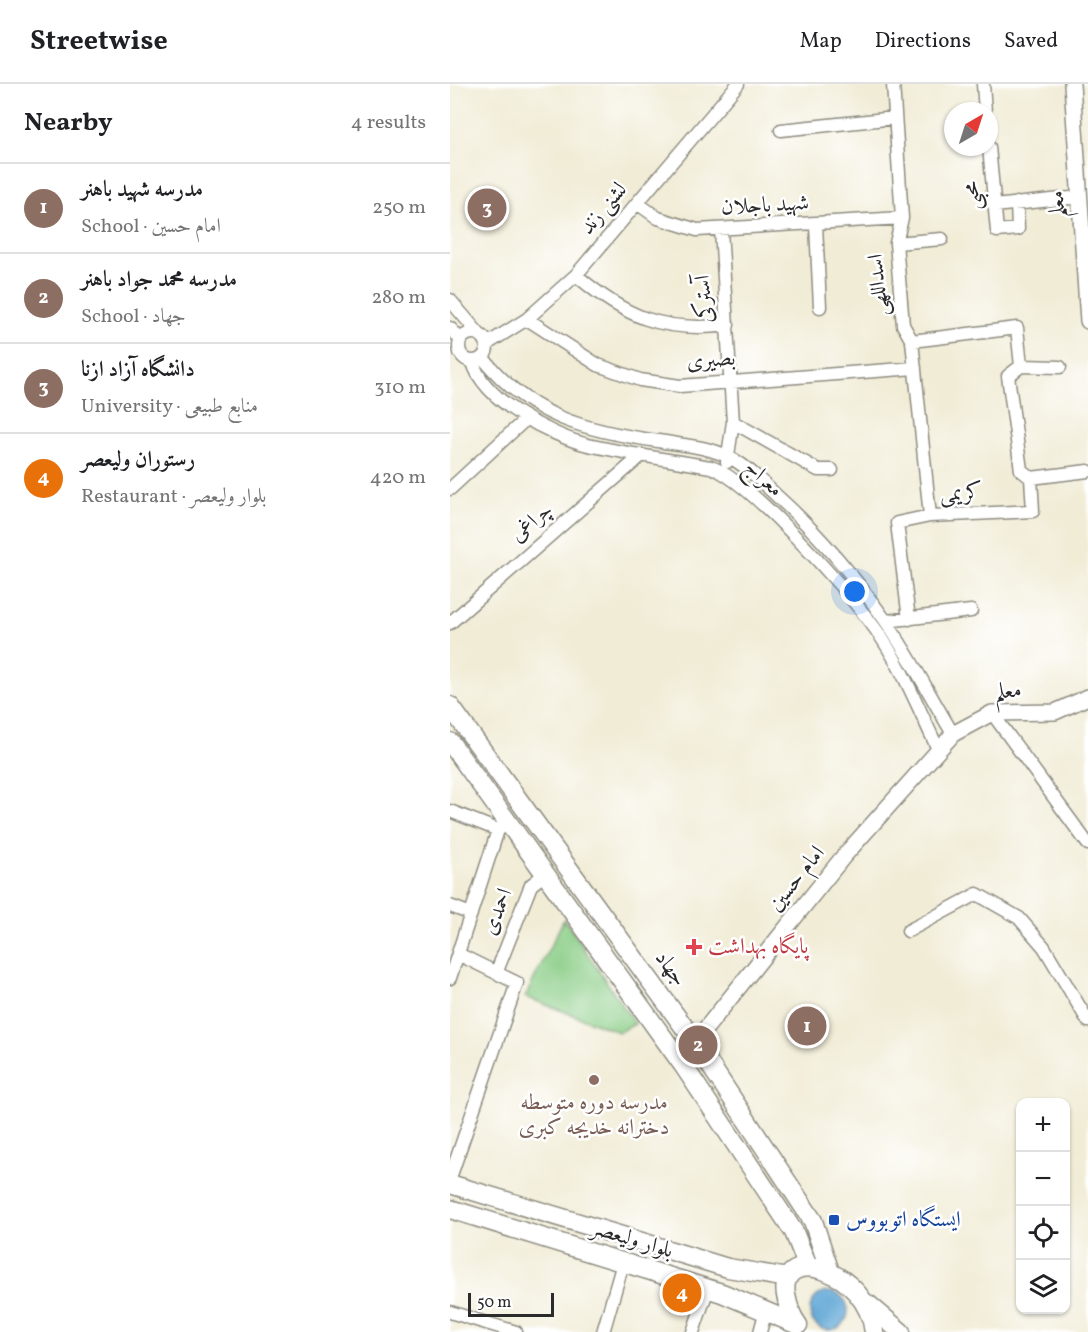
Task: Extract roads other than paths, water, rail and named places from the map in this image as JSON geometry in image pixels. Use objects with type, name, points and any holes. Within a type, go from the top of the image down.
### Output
[{"type":"main road","name":"جهاد","points":[[450,706],[695,1042],[813,1221],[830,1272]]},
{"type":"main road","name":"جهاد","points":[[450,742],[464,761],[503,827],[545,874],[683,1065],[794,1232],[808,1267]]},
{"type":"main road","points":[[464,761],[482,749]]},
{"type":"main road","points":[[585,929],[605,918]]},
{"type":"main road","name":"بلوار ولیعصر","points":[[450,1184],[728,1268],[788,1278]]},
{"type":"main road","name":"بلوار ولیعصر","points":[[450,1209],[715,1291],[766,1310],[801,1328]]},
{"type":"main road","points":[[794,1232],[813,1221]]},
{"type":"main road","points":[[801,1328],[787,1305],[785,1290],[788,1278],[795,1270],[808,1267],[830,1272],[852,1287],[864,1301],[901,1332]]},
{"type":"main road","points":[[715,1291],[728,1268]]},
{"type":"main road","points":[[864,1301],[874,1332]]},
{"type":"street","name":"لشنی زند","points":[[487,344],[527,319],[576,275],[738,84]]},
{"type":"street","name":"اسداللهی","points":[[893,84],[902,218],[896,243],[903,325],[912,341],[930,516]]},
{"type":"street","points":[[983,84],[984,102]]},
{"type":"street","name":"معلم","points":[[1072,84],[1083,160],[1080,197],[1086,255],[1088,321]]},
{"type":"street","points":[[781,130],[895,118]]},
{"type":"street","name":"محبی","points":[[990,156],[998,231],[1018,229],[1017,203]]},
{"type":"street","points":[[994,206],[1080,197]]},
{"type":"street","name":"شهید باجلان","points":[[637,203],[658,218],[697,230],[816,225],[902,218]]},
{"type":"street","points":[[816,225],[820,307]]},
{"type":"street","name":"آسترکی","points":[[721,230],[733,422],[729,457],[724,472]]},
{"type":"street","points":[[896,243],[942,239]]},
{"type":"street","points":[[576,275],[599,295],[654,323],[693,329],[728,325]]},
{"type":"street","points":[[450,300],[487,344],[478,360],[465,359],[450,328]]},
{"type":"street","name":"بصیری","points":[[527,319],[598,365],[640,380],[680,386],[730,380],[915,368]]},
{"type":"street","points":[[912,341],[1017,328],[1021,366]]},
{"type":"street","points":[[457,346],[472,333],[479,334]]},
{"type":"street","name":"معراج","points":[[478,360],[477,377],[527,418],[586,444],[724,472],[739,482],[807,550],[875,627],[896,663],[938,749]]},
{"type":"street","name":"معراج","points":[[478,360],[525,401],[562,419],[614,435],[700,447],[729,457],[793,510],[841,563],[886,621],[953,734]]},
{"type":"street","points":[[1060,367],[1021,366],[1008,376],[1021,470],[1031,478],[1088,471]]},
{"type":"street","points":[[450,489],[527,418]]},
{"type":"street","points":[[733,422],[818,470],[832,470]]},
{"type":"street","name":"چراغی","points":[[450,623],[642,455]]},
{"type":"street","name":"کریمی","points":[[909,619],[897,524],[930,516],[1033,511],[1031,478]]},
{"type":"street","points":[[886,621],[971,611]]},
{"type":"street","name":"معلم","points":[[938,749],[953,734],[992,714],[1055,712],[1088,697]]},
{"type":"street","points":[[992,714],[1088,844]]},
{"type":"street","name":"امام حسین","points":[[695,1042],[843,857],[938,749]]},
{"type":"street","points":[[450,811],[503,827],[450,978]]},
{"type":"street","name":"احمدی","points":[[497,971],[531,885],[545,874]]},
{"type":"street","points":[[908,931],[977,894],[1019,918],[1044,947],[1088,1021]]},
{"type":"street","points":[[450,906],[471,914]]},
{"type":"street","name":"احمدی","points":[[450,1178],[517,983],[497,971],[458,954]]},
{"type":"street","points":[[603,1332],[623,1263]]},
{"type":"street","points":[[693,1332],[715,1291]]},
{"type":"street","points":[[760,1332],[766,1310]]},
{"type":"street","points":[[450,1312],[516,1332]]},
{"type":"water","points":[[829,1292],[842,1298],[848,1311],[842,1324],[829,1330],[816,1324],[810,1311],[816,1298]]},
{"type":"place","name":"دانشگاه آزاد ازنا","points":[[487,208]]},
{"type":"place","name":"پایگاه بهداشت","points":[[694,947]]},
{"type":"place","name":"مدرسه شهید باهنر","points":[[807,1026]]},
{"type":"place","name":"مدرسه محمد جواد باهنر","points":[[698,1045]]},
{"type":"place","name":"مدرسه دوره متوسطه دخترانه خدیجه کبری","points":[[594,1080]]},
{"type":"place","name":"ایستگاه اتوبووس","points":[[834,1220]]},
{"type":"place","name":"رستوران ولیعصر","points":[[682,1293]]}]
